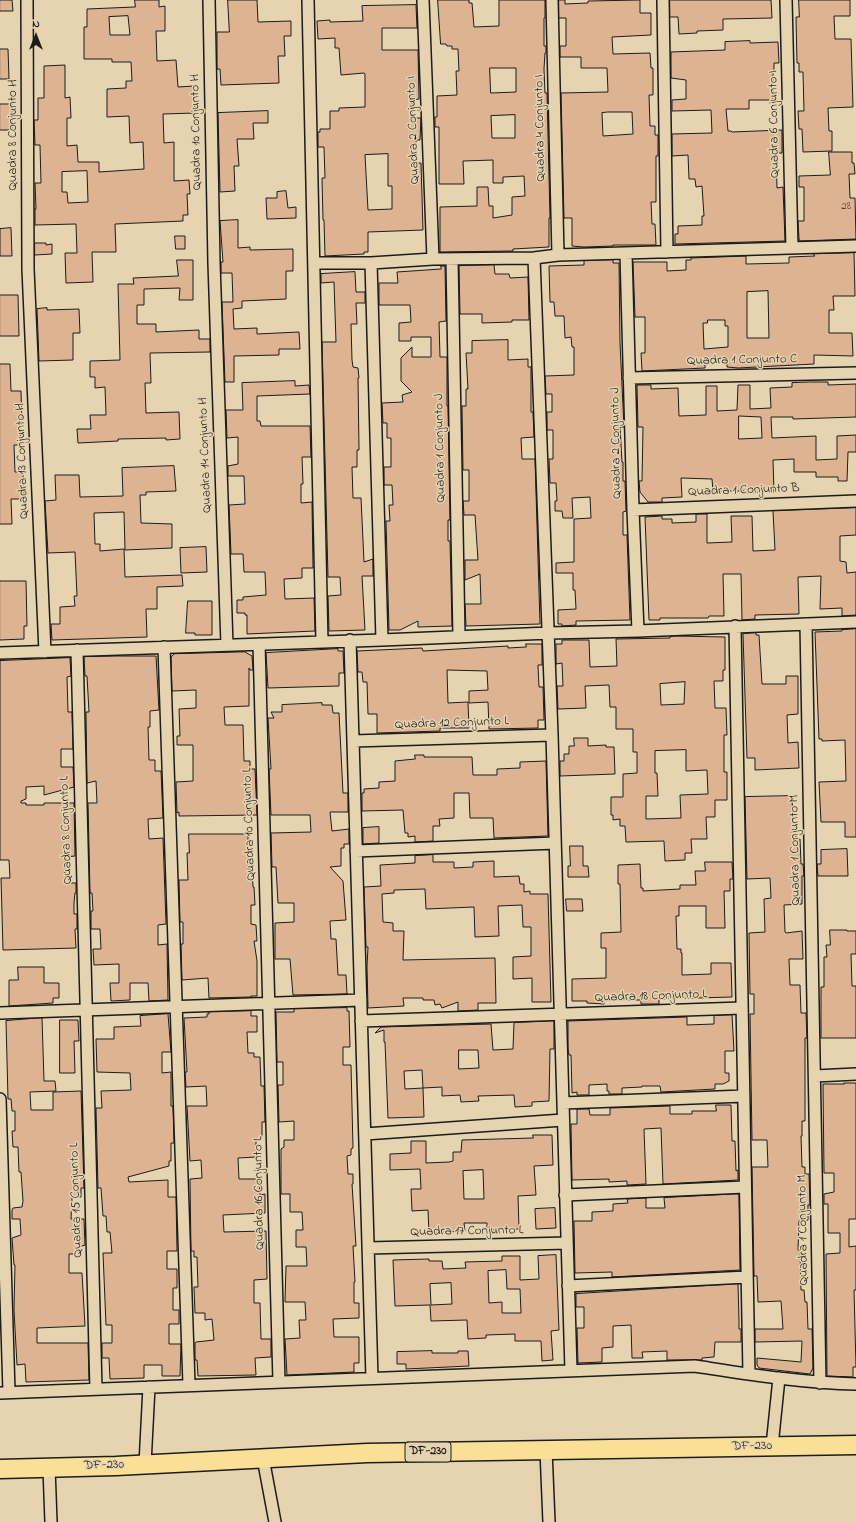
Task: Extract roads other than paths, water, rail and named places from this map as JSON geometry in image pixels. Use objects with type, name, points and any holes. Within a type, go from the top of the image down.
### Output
[{"type":"main road","name":"DF-230","points":[[0,1469],[146,1464],[368,1453],[856,1445]]},
{"type":"street","name":"Quadra 8 Conjunto H","points":[[27,0],[28,269]]},
{"type":"street","name":"Quadra 10 Conjunto H","points":[[209,0],[214,263]]},
{"type":"street","points":[[308,0],[322,642]]},
{"type":"street","name":"Quadra 2 Conjunto I","points":[[423,0],[433,259]]},
{"type":"street","name":"Quadra 4 Conjunto I","points":[[552,0],[558,255]]},
{"type":"street","points":[[663,0],[667,252]]},
{"type":"street","name":"Quadra 6 Conjunto I","points":[[786,0],[792,248]]},
{"type":"street","points":[[314,263],[371,263],[433,259],[534,258],[558,255],[856,246]]},
{"type":"street","name":"Quadra 2 Conjunto J","points":[[626,253],[638,631]]},
{"type":"street","points":[[534,258],[549,633],[570,1370]]},
{"type":"street","name":"Quadra 1 Conjunto J","points":[[452,259],[458,637]]},
{"type":"street","name":"Quadra 14 Conjunto H","points":[[214,263],[227,645]]},
{"type":"street","points":[[371,263],[382,640]]},
{"type":"street","name":"Quadra 13 Conjunto H","points":[[28,269],[44,652]]},
{"type":"street","name":"Quadra 1 Conjunto C","points":[[629,378],[856,372]]},
{"type":"street","name":"Quadra 1 Conjunto B","points":[[633,510],[856,501]]},
{"type":"street","points":[[0,653],[856,622]]},
{"type":"street","name":"Quadra 1 Conjunto M","points":[[806,624],[820,1383]]},
{"type":"street","points":[[735,626],[748,1374]]},
{"type":"street","points":[[350,640],[372,1378]]},
{"type":"street","name":"Quadra 10 Conjunto L","points":[[259,644],[269,1003]]},
{"type":"street","points":[[164,647],[189,1385]]},
{"type":"street","name":"Quadra 8 Conjunto L","points":[[77,650],[86,1010]]},
{"type":"street","name":"Quadra 12 Conjunto L","points":[[353,741],[552,735]]},
{"type":"street","points":[[356,851],[555,843]]},
{"type":"street","points":[[0,1013],[360,1000]]},
{"type":"street","name":"Quadra 16 Conjunto L","points":[[269,1003],[279,1382]]},
{"type":"street","name":"Quadra 18 Conjunto L","points":[[361,1021],[742,1008]]},
{"type":"street","name":"Quadra 15 Conjunto L","points":[[86,1010],[96,1389]]},
{"type":"street","points":[[815,1076],[856,1074]]},
{"type":"street","points":[[563,1103],[744,1096]]},
{"type":"street","points":[[0,1099],[5,1392],[695,1366],[820,1383],[856,1384]]},
{"type":"street","points":[[365,1134],[563,1120]]},
{"type":"street","points":[[566,1195],[745,1187]]},
{"type":"street","name":"Quadra 17 Conjunto L","points":[[368,1248],[567,1243]]},
{"type":"street","points":[[568,1286],[747,1277]]},
{"type":"street","points":[[772,1446],[779,1378]]},
{"type":"street","points":[[146,1464],[149,1387]]},
{"type":"street","points":[[546,1450],[549,1522]]},
{"type":"street","points":[[263,1458],[275,1522]]},
{"type":"street","points":[[49,1468],[51,1522]]}]
